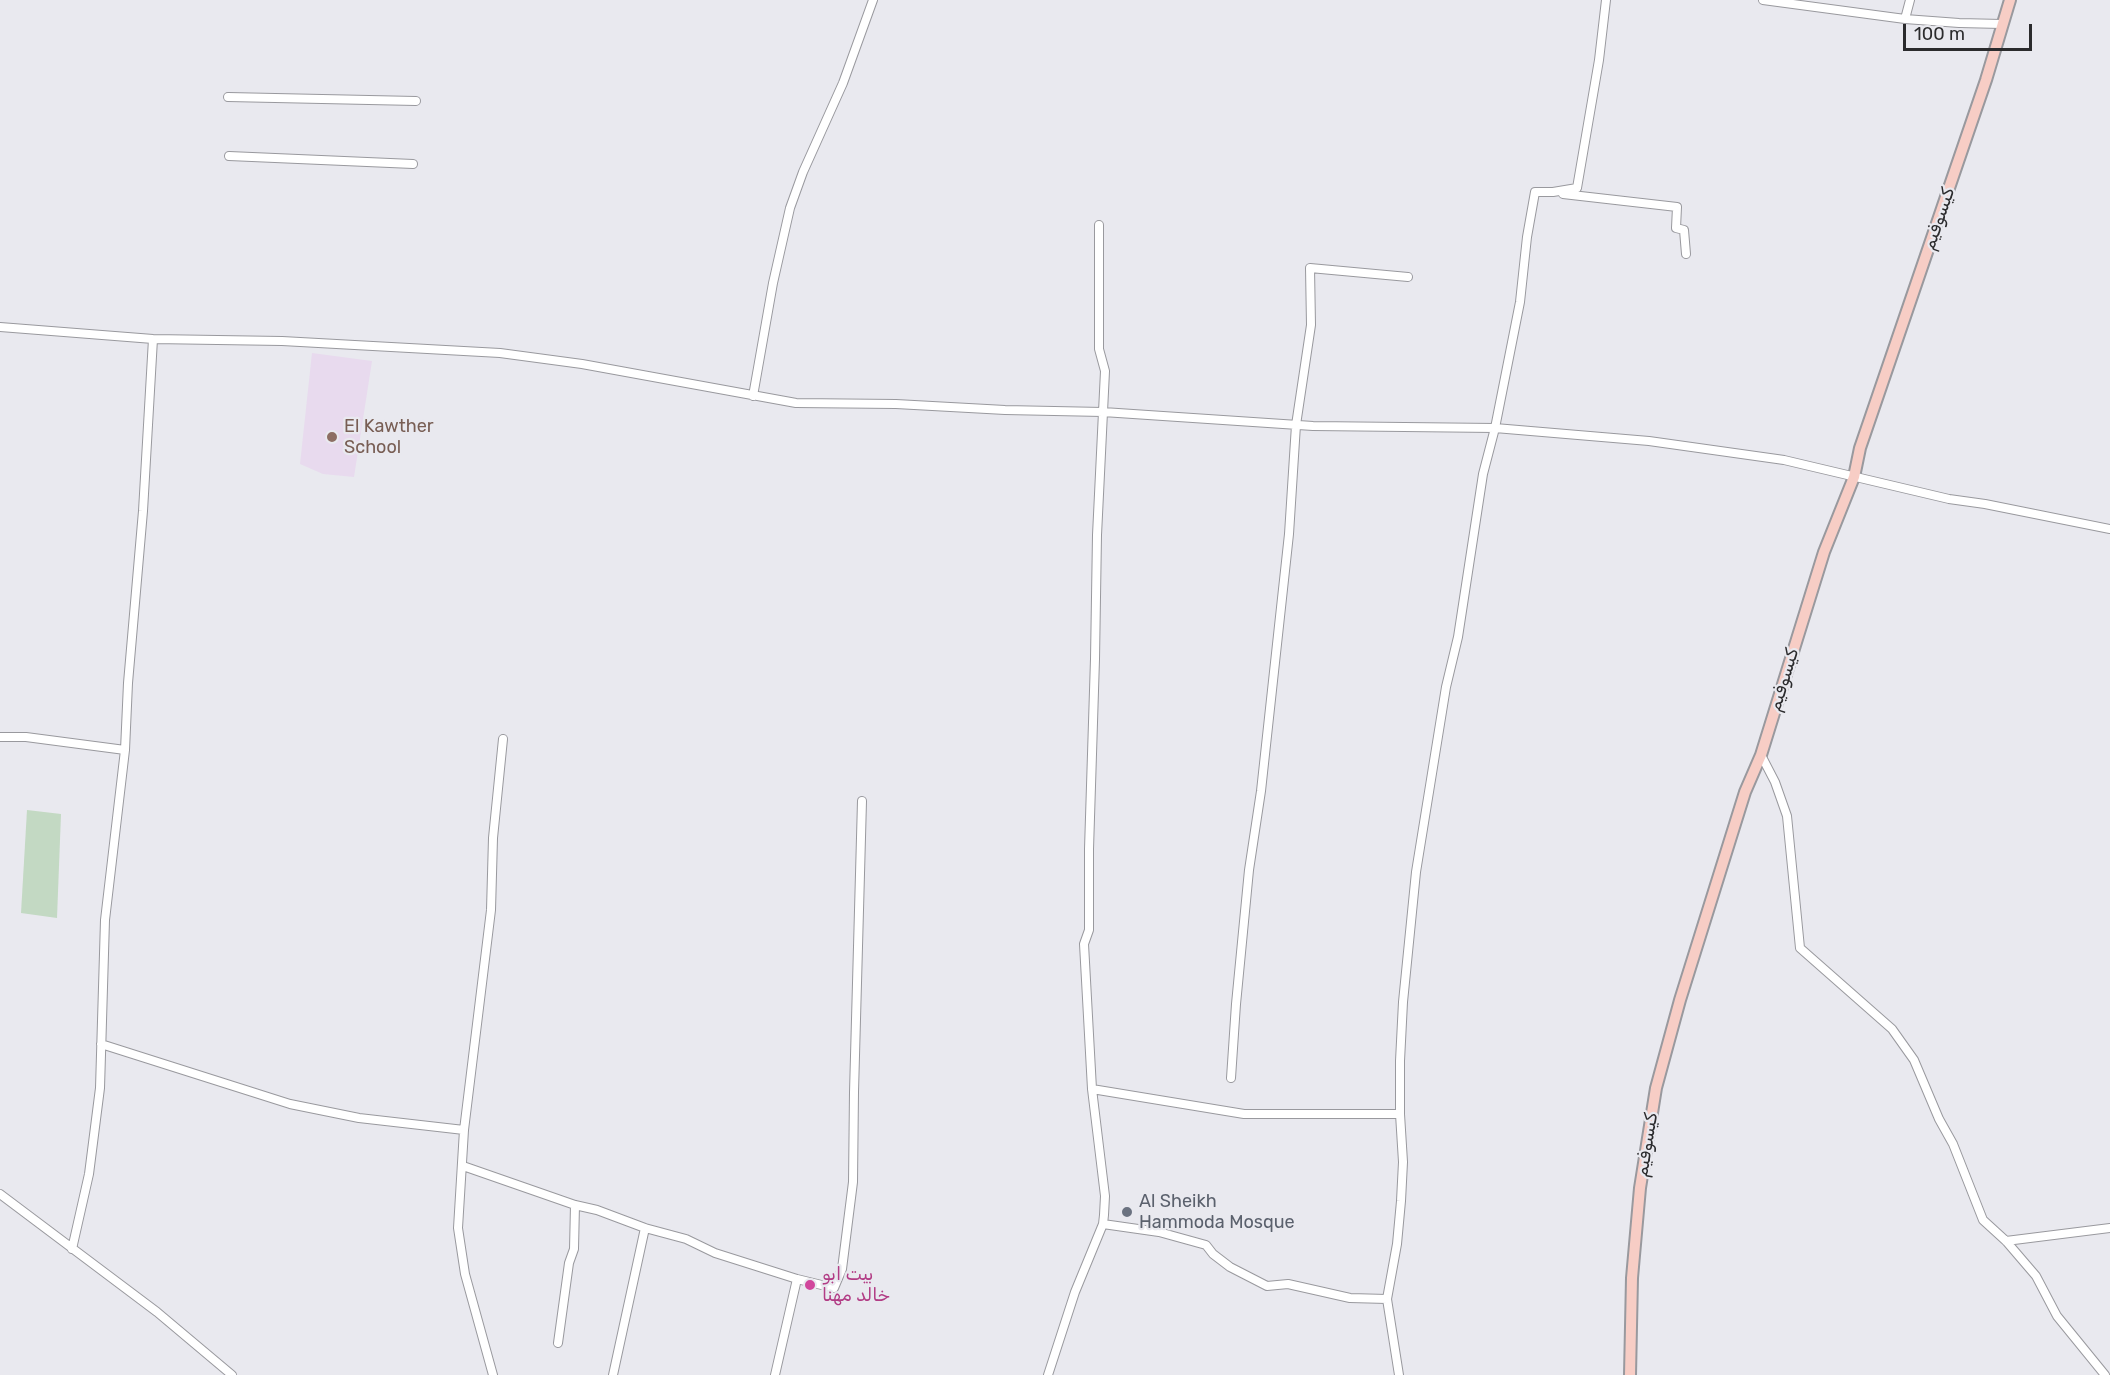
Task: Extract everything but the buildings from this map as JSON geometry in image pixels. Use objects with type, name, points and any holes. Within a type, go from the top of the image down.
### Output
[{"type":"street","points":[[753,396],[773,283],[790,208],[803,172],[843,83],[873,0]]},
{"type":"street","points":[[1553,192],[1577,188],[1599,60],[1606,0]]},
{"type":"street","points":[[1763,0],[1905,19],[2002,24]]},
{"type":"street","points":[[1905,19],[1910,0]]},
{"type":"street","name":"كيسوفيم","points":[[1630,1375],[1632,1278],[1640,1188],[1656,1088],[1686,979],[1745,792],[1761,755],[1824,552],[1854,477],[1860,448],[1986,80],[2010,0]]},
{"type":"street","points":[[228,97],[416,100]]},
{"type":"street","points":[[229,156],[413,164]]},
{"type":"street","points":[[1399,1375],[1387,1299],[1397,1244],[1401,1201],[1403,1162],[1400,1061],[1403,1002],[1416,872],[1446,687],[1458,637],[1484,474],[1520,302],[1527,237],[1535,192],[1553,192],[1677,207],[1676,228],[1684,230],[1686,254]]},
{"type":"street","points":[[1048,1375],[1075,1292],[1103,1224],[1105,1196],[1092,1089],[1084,944],[1089,930],[1097,535],[1105,371],[1099,349],[1099,225]]},
{"type":"street","points":[[1231,1078],[1249,870],[1261,791],[1289,534],[1296,425],[1311,325],[1310,268],[1408,277]]},
{"type":"street","points":[[0,327],[153,339],[282,341],[500,353],[592,366],[796,403],[896,404],[1103,412],[1296,425],[1495,428],[1649,441],[1784,460],[1949,499],[2110,529]]},
{"type":"street","points":[[72,1249],[89,1174],[100,1088],[105,920],[125,750],[153,339]]},
{"type":"street","points":[[0,736],[26,737],[125,750]]},
{"type":"street","points":[[493,1375],[465,1274],[458,1228],[464,1130],[491,910],[493,838],[503,739]]},
{"type":"street","points":[[1761,755],[1775,782],[1787,816],[1800,948],[1892,1029],[1914,1060],[1939,1119],[1953,1144],[1983,1220],[2006,1241],[2036,1276],[2057,1316],[2105,1375]]},
{"type":"street","points":[[463,1166],[645,1228],[686,1239],[715,1253],[797,1279],[834,1288],[842,1269],[854,1182],[854,1092],[862,801]]},
{"type":"street","points":[[101,1044],[290,1104],[359,1118],[464,1130]]},
{"type":"street","points":[[1092,1089],[1244,1114],[1400,1114]]},
{"type":"street","points":[[0,1194],[156,1312],[232,1375]]},
{"type":"street","points":[[558,1343],[569,1263],[574,1250],[575,1205]]},
{"type":"street","points":[[1103,1224],[1159,1232],[1206,1245],[1213,1254],[1230,1267],[1267,1286],[1288,1284],[1350,1298],[1387,1299]]},
{"type":"street","points":[[613,1375],[645,1228]]},
{"type":"street","points":[[2006,1241],[2110,1228]]},
{"type":"street","points":[[776,1375],[797,1279]]},
{"type":"shaded area","name":"El Kawther School","points":[[312,353],[372,361],[354,477],[323,474],[300,464]]},
{"type":"green space","points":[[27,810],[61,814],[57,918],[21,913]]},
{"type":"place","name":"El Kawther School","points":[[332,437]]},
{"type":"place","name":"Al Sheikh Hammoda Mosque","points":[[1127,1212]]},
{"type":"place","name":"بيت ابو خالد مهنا","points":[[810,1285]]}]
